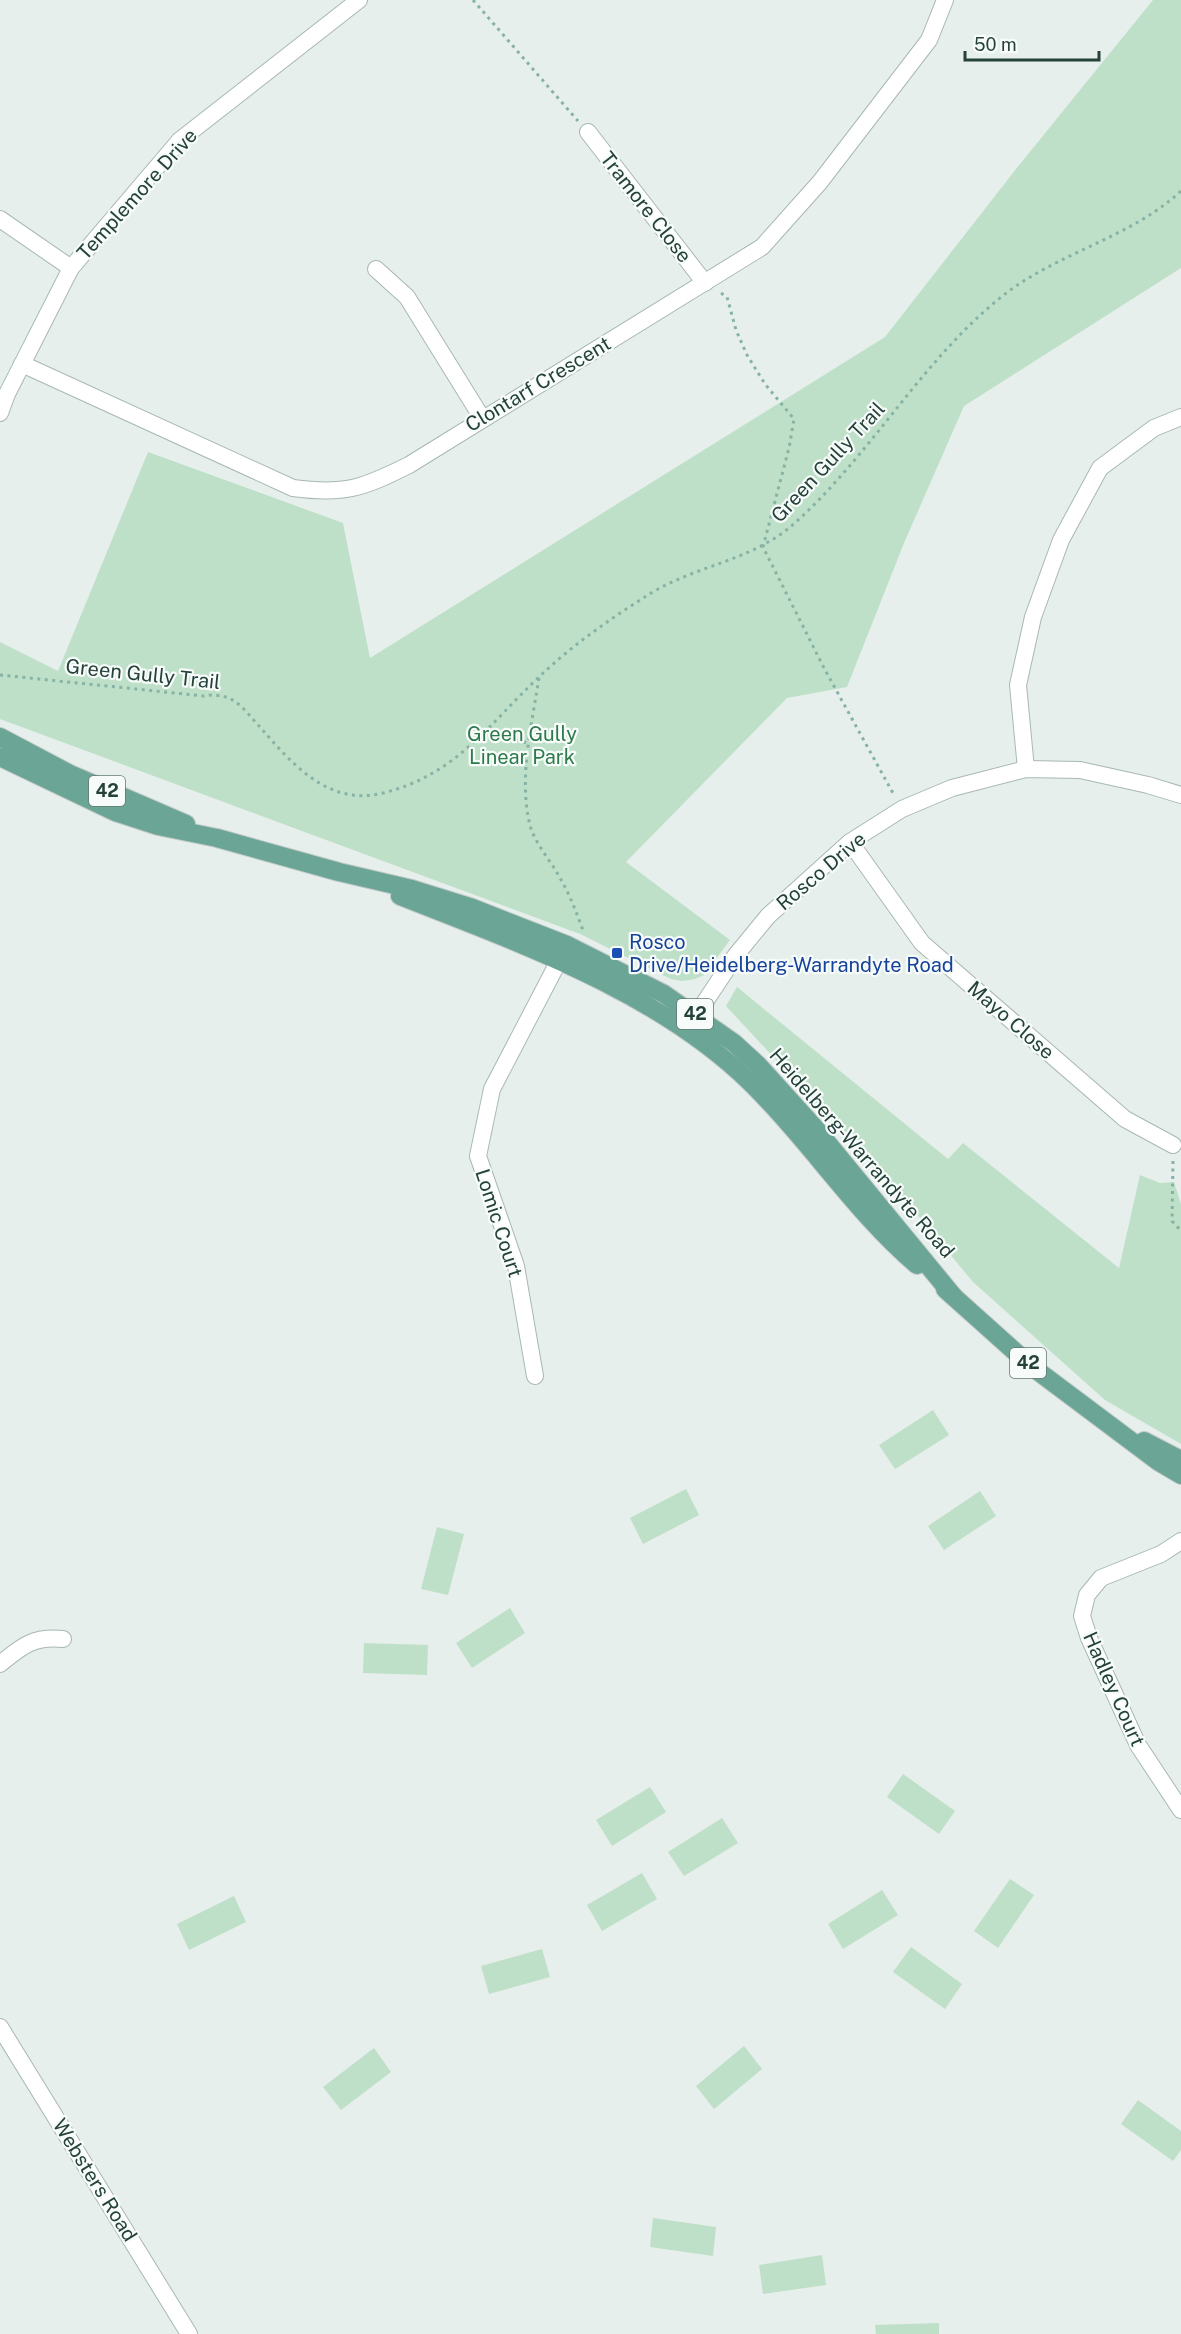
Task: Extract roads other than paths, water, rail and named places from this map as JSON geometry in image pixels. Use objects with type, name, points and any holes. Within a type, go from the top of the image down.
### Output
[{"type":"main road","name":"Heidelberg-Warrandyte Road","points":[[0,737],[70,774],[217,838]]},
{"type":"main road","name":"Heidelberg-Warrandyte Road","points":[[0,757],[115,812],[158,826],[217,838],[339,872],[422,892],[470,907],[567,945],[664,994],[691,1022]]},
{"type":"main road","name":"Heidelberg-Warrandyte Road","points":[[339,872],[559,961],[734,1043],[783,1092],[852,1171],[954,1297],[1031,1366],[1160,1462],[1181,1475]]},
{"type":"main road","name":"Heidelberg-Warrandyte Road","points":[[1108,1423],[1181,1460]]},
{"type":"street","name":"Templemore Drive","points":[[0,413],[71,268],[180,140],[359,0]]},
{"type":"street","name":"Clontarf Crescent","points":[[22,364],[293,488],[319,491],[351,490],[379,480],[409,465],[762,247],[820,182],[929,40],[945,0]]},
{"type":"street","name":"Tramore Close","points":[[588,132],[705,283]]},
{"type":"street","points":[[0,219],[71,268]]},
{"type":"street","points":[[376,269],[407,297],[482,418]]},
{"type":"street","points":[[1026,769],[1018,685],[1033,617],[1061,540],[1100,468],[1154,428],[1181,417]]},
{"type":"street","name":"Rosco Drive","points":[[691,1022],[736,955],[768,916],[850,842],[902,809],[952,788],[1026,769],[1080,770],[1181,795]]},
{"type":"street","name":"Mayo Close","points":[[850,842],[922,943],[1125,1119],[1173,1145]]},
{"type":"street","name":"Lomic Court","points":[[535,1376],[516,1266],[478,1156],[492,1089],[567,945]]},
{"type":"street","name":"Hadley Court","points":[[1181,1541],[1161,1554],[1101,1578],[1087,1595],[1082,1616],[1089,1638],[1138,1745],[1181,1810]]},
{"type":"street","points":[[0,1664],[30,1642],[49,1637],[63,1639]]},
{"type":"street","name":"Websters Road","points":[[0,2027],[189,2334]]},
{"type":"place","name":"Rosco Drive/Heidelberg-Warrandyte Road","points":[[617,953]]},
{"type":"park label","name":"Green Gully Linear Park","points":[[522,746]]}]
